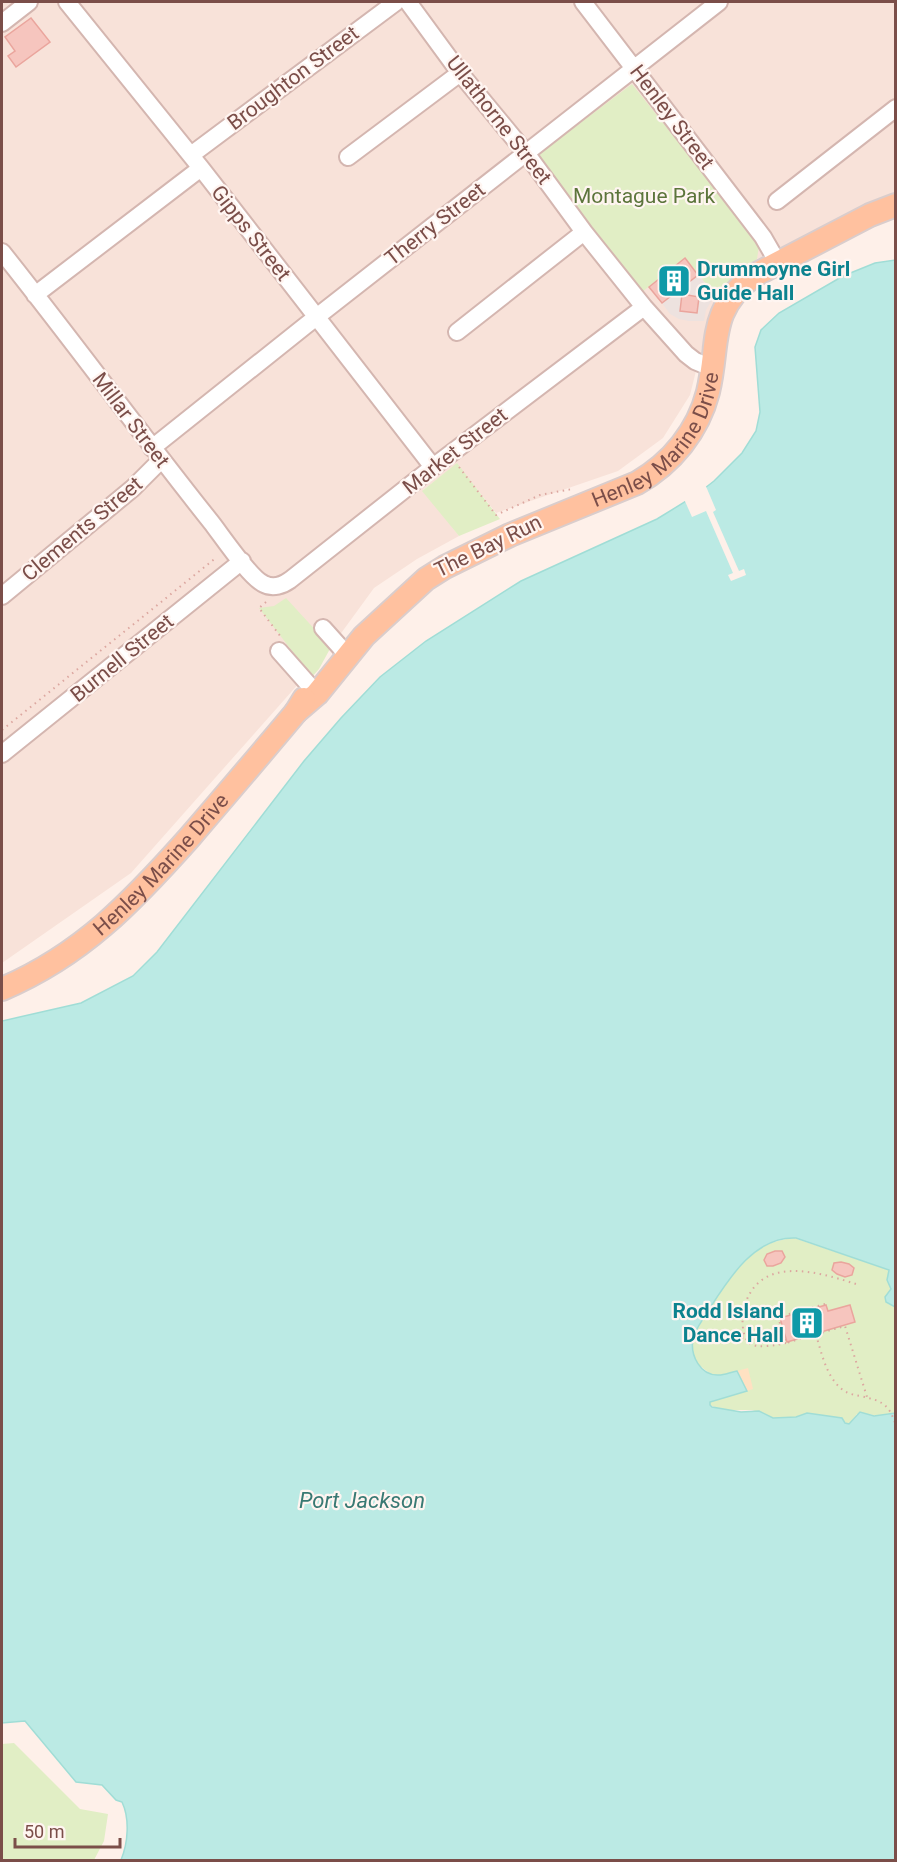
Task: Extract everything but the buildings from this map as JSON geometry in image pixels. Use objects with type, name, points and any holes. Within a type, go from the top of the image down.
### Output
[{"type":"main road","name":"Henley Marine Drive","points":[[2,989],[43,970],[81,945],[110,920],[156,875],[230,793],[314,691],[325,668],[346,654],[407,594],[445,567],[510,535],[637,483],[652,474],[684,443],[695,426],[703,408],[712,368],[717,327],[722,312],[740,286],[753,276],[870,215],[896,205]]},
{"type":"street","points":[[2,23],[29,2]]},
{"type":"street","name":"Gipps Street","points":[[67,2],[196,161],[433,467]]},
{"type":"street","name":"Broughton Street","points":[[35,295],[196,161],[396,2]]},
{"type":"street","name":"Ullathorne Street","points":[[408,2],[460,73],[526,153],[584,232],[644,307],[686,354],[694,361],[712,368]]},
{"type":"street","name":"Henley Street","points":[[584,2],[763,237],[778,263]]},
{"type":"street","name":"Therry Street","points":[[157,454],[316,317],[719,2]]},
{"type":"street","points":[[348,157],[460,73]]},
{"type":"street","points":[[777,201],[896,108]]},
{"type":"street","points":[[457,332],[584,232]]},
{"type":"street","name":"Millar Street","points":[[2,252],[157,454],[242,561],[265,585]]},
{"type":"street","name":"Market Street","points":[[265,585],[275,586],[290,580],[433,467],[644,307]]},
{"type":"street","name":"Clements Street","points":[[2,596],[133,488],[157,454]]},
{"type":"street","name":"Burnell Street","points":[[2,754],[242,561]]},
{"type":"street","points":[[323,628],[346,654]]},
{"type":"street","points":[[279,651],[314,691]]},
{"type":"path","name":"Henley Marine Drive","points":[[458,466],[496,515],[540,495],[573,489]]},
{"type":"path","points":[[2,730],[220,554]]},
{"type":"path","points":[[859,1285],[818,1272],[804,1270],[778,1273],[757,1283],[745,1303],[742,1316],[746,1337],[753,1344],[786,1343],[845,1326],[867,1397]]},
{"type":"path","points":[[786,1343],[778,1317],[825,1304]]},
{"type":"path","points":[[816,1335],[826,1368],[835,1381],[847,1392],[884,1403],[888,1406],[896,1426]]},
{"type":"shaded area","points":[[2,2],[895,2],[895,194],[757,259],[715,295],[690,395],[663,438],[618,471],[496,513],[457,464],[423,490],[459,536],[417,559],[374,588],[331,647],[131,873],[2,963]]},
{"type":"shaded area","points":[[698,275],[715,295],[706,310],[704,321],[679,319],[670,314],[662,303]]},
{"type":"green space","name":"Montague Park","points":[[632,84],[759,246],[757,259],[735,275],[715,295],[685,258],[642,292],[535,157]]},
{"type":"green space","points":[[457,463],[500,519],[459,536],[422,491]]},
{"type":"green space","points":[[286,598],[331,647],[312,677],[259,608],[274,606]]},
{"type":"green space","points":[[794,1238],[889,1270],[887,1280],[891,1289],[886,1302],[895,1307],[895,1413],[857,1414],[849,1424],[841,1418],[807,1413],[796,1417],[773,1418],[752,1410],[722,1410],[710,1405],[710,1402],[746,1390],[711,1374],[695,1360],[692,1349],[702,1319],[723,1286],[755,1252],[773,1242]]},
{"type":"green space","points":[[14,1743],[80,1809],[108,1814],[104,1841],[94,1860],[2,1860],[2,1744]]},
{"type":"sand","points":[[748,1368],[753,1389],[747,1391],[737,1371]]},
{"type":"water","name":"Port Jackson","points":[[895,260],[895,1307],[886,1302],[885,1297],[891,1289],[887,1280],[889,1270],[796,1238],[781,1239],[767,1244],[744,1262],[697,1328],[692,1345],[695,1358],[706,1372],[719,1375],[737,1371],[747,1391],[710,1402],[712,1407],[741,1412],[759,1411],[773,1418],[796,1417],[807,1413],[842,1418],[845,1423],[849,1424],[860,1412],[874,1416],[895,1413],[895,1860],[121,1860],[127,1831],[122,1802],[116,1800],[102,1785],[76,1782],[25,1721],[2,1723],[2,1021],[81,1003],[133,976],[157,952],[304,761],[341,718],[380,677],[426,641],[521,581],[657,519],[714,481],[742,453],[756,431],[760,412],[755,347],[761,330],[779,313],[843,276],[875,263]]},
{"type":"pier","points":[[705,484],[716,510],[713,512],[739,571],[744,569],[746,575],[731,581],[728,575],[733,573],[706,511],[692,517],[684,499]]},
{"type":"place","name":"Drummoyne Girl Guide Hall","points":[[674,281]]},
{"type":"place","name":"Rodd Island Dance Hall","points":[[807,1323]]}]
